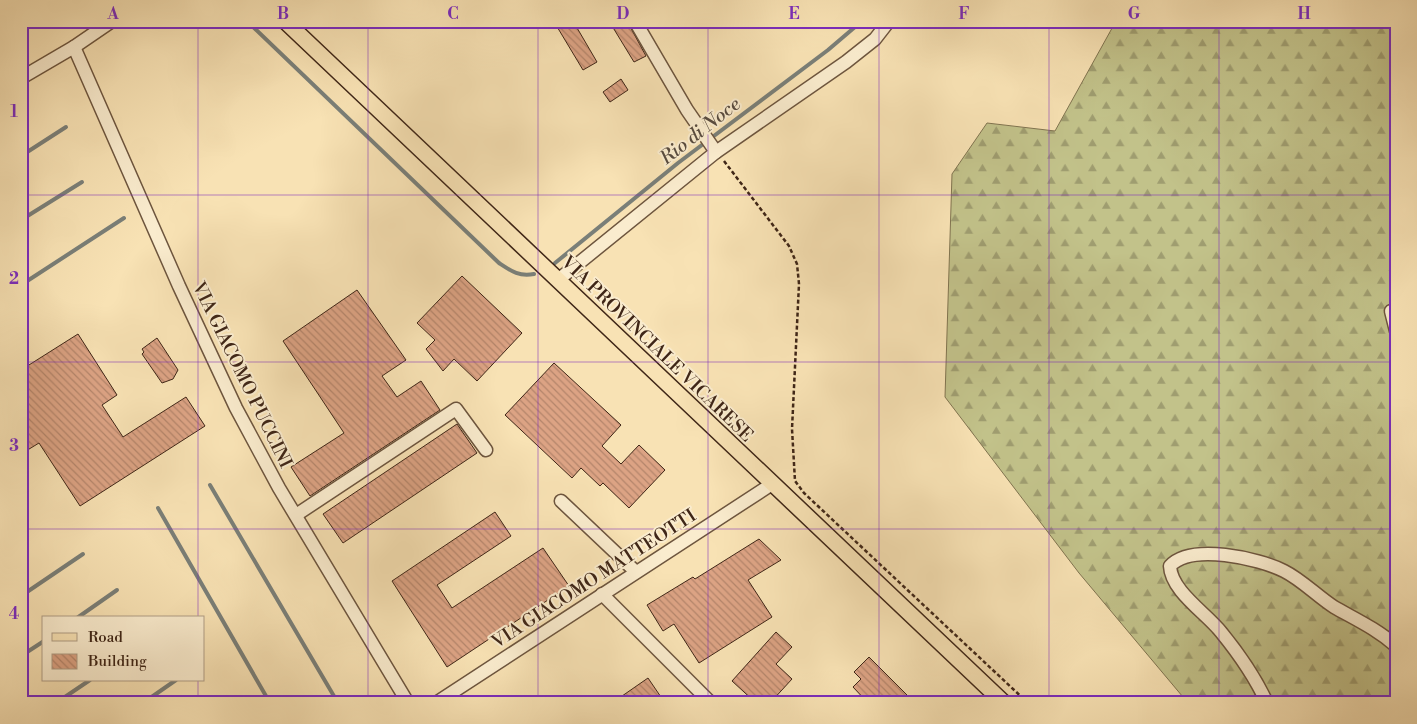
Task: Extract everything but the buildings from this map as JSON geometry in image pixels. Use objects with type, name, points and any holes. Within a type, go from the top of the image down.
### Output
[{"type":"main road","name":"VIA PROVINCIALE VICARESE","points":[[285,21],[1004,703]]},
{"type":"street","points":[[21,78],[74,47],[112,21]]},
{"type":"street","points":[[635,21],[687,110],[712,145]]},
{"type":"street","points":[[558,280],[712,145],[846,62],[875,38],[889,21]]},
{"type":"street","name":"VIA GIACOMO PUCCINI","points":[[74,47],[220,375],[260,455],[408,703]]},
{"type":"street","points":[[1391,311],[1396,332]]},
{"type":"street","points":[[296,515],[456,409],[486,450]]},
{"type":"street","name":"VIA GIACOMO MATTEOTTI","points":[[436,703],[772,484]]},
{"type":"street","points":[[562,501],[636,572]]},
{"type":"street","points":[[1268,703],[1256,678],[1220,630],[1173,580],[1170,566],[1176,560],[1183,556],[1197,554],[1224,555],[1260,561],[1285,572],[1332,606],[1381,633],[1396,646]]},
{"type":"street","points":[[602,594],[711,703]]},
{"type":"path","points":[[712,145],[789,246],[797,264],[799,284],[792,429],[795,482],[804,493],[1028,703]]},
{"type":"green space","points":[[1116,21],[1396,21],[1396,265],[1389,270],[1396,280],[1396,703],[1188,703],[1079,573],[945,397],[952,174],[987,123],[1055,131]]},
{"type":"waterway","name":"Rio di Noce","points":[[247,21],[499,263],[519,274],[534,274]]},
{"type":"waterway","name":"Rio di Noce","points":[[555,263],[678,163],[828,50],[862,21]]},
{"type":"waterway","points":[[21,156],[66,127]]},
{"type":"waterway","points":[[21,220],[82,182]]},
{"type":"waterway","points":[[21,285],[124,218]]},
{"type":"waterway","points":[[210,485],[338,703]]},
{"type":"waterway","points":[[158,508],[270,703]]},
{"type":"waterway","points":[[21,596],[83,554]]},
{"type":"waterway","points":[[80,616],[117,590]]},
{"type":"waterway","points":[[21,656],[42,642]]},
{"type":"waterway","points":[[56,703],[87,682]]},
{"type":"waterway","points":[[143,703],[173,682]]}]
